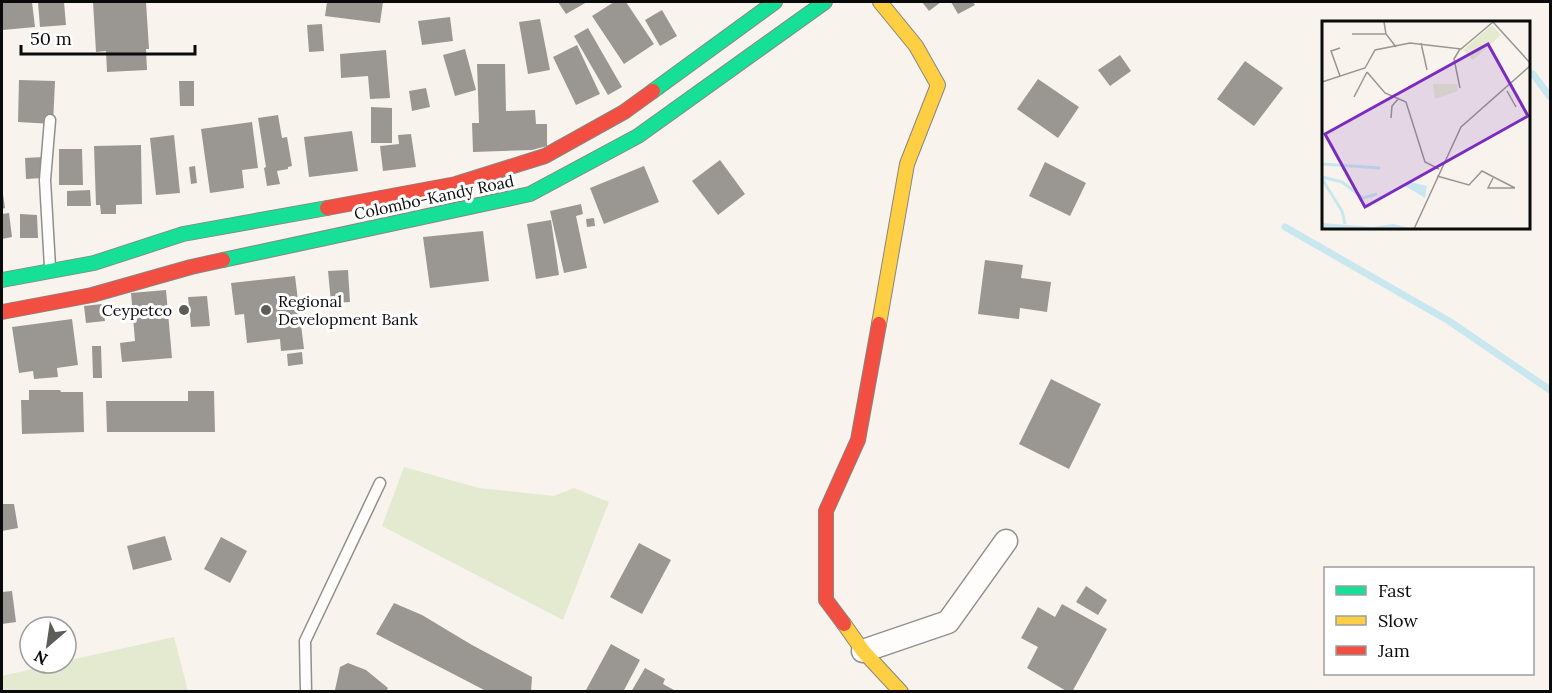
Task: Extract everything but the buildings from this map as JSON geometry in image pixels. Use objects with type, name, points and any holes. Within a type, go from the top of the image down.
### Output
[{"type":"main road","name":"Colombo-Kandy Road","points":[[2,312],[92,295],[187,250],[456,184],[544,156],[624,112],[776,2]]},
{"type":"main road","name":"Colombo-Kandy Road","points":[[2,280],[94,263],[530,194],[638,136],[825,2]]},
{"type":"main road","points":[[880,2],[916,46],[938,85],[907,164],[858,440],[826,511],[826,600],[863,651],[902,692]]},
{"type":"street","points":[[863,651],[948,622],[1006,541]]},
{"type":"lane","points":[[50,120],[45,180],[50,271]]},
{"type":"lane","points":[[306,692],[305,641],[380,483]]},
{"type":"green space","points":[[404,467],[479,488],[554,496],[574,488],[609,502],[563,620],[382,526]]},
{"type":"green space","points":[[174,637],[188,691],[2,691],[2,676],[18,672],[18,675],[78,675],[78,658]]},
{"type":"waterway","points":[[1531,73],[1550,97]]},
{"type":"waterway","points":[[1285,227],[1449,321],[1550,390]]},
{"type":"traffic: fast","points":[[653,91],[775,2]]},
{"type":"traffic: fast","points":[[223,260],[530,194],[638,136],[825,2]]},
{"type":"traffic: fast","points":[[2,280],[94,263],[183,234],[327,208]]},
{"type":"traffic: slow","points":[[879,324],[907,164],[938,85],[916,46],[880,2]]},
{"type":"traffic: slow","points":[[844,624],[863,651],[901,692]]},
{"type":"traffic: jam","points":[[327,208],[456,184],[545,156],[624,112],[653,91]]},
{"type":"traffic: jam","points":[[2,312],[92,295],[223,260]]},
{"type":"traffic: jam","points":[[844,624],[826,600],[826,511],[858,440],[879,324]]},
{"type":"place","name":"Ceypetco","points":[[184,310]]},
{"type":"place","name":"Regional Development Bank","points":[[266,310]]}]
